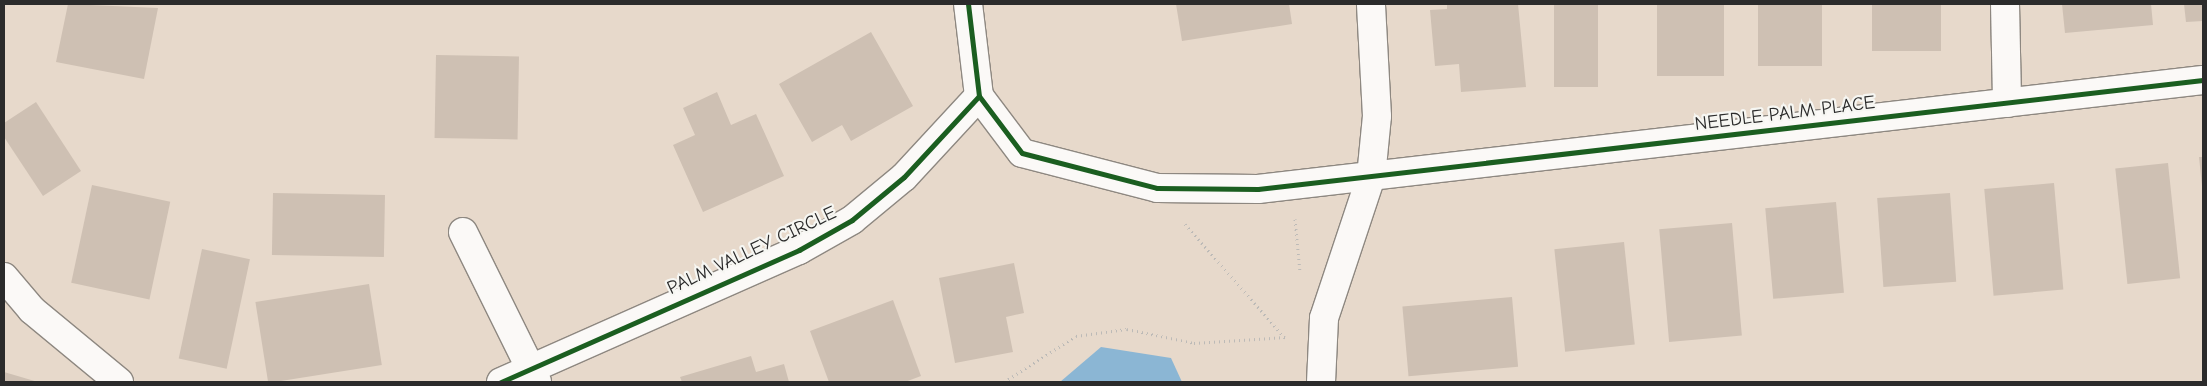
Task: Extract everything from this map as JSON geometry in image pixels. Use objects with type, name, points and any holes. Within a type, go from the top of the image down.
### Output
[{"type":"street","points":[[968,4],[979,96]]},
{"type":"street","points":[[1321,382],[1324,318],[1371,177],[1377,116],[1371,4]]},
{"type":"street","points":[[2005,4],[2007,103]]},
{"type":"street","name":"NEEDLE PALM PLACE","points":[[979,96],[1022,153],[1157,188],[1258,189],[2203,80]]},
{"type":"street","name":"PALM VALLEY CIRCLE","points":[[500,382],[534,376],[799,250],[852,220],[904,177],[979,96]]},
{"type":"street","points":[[463,232],[534,376]]},
{"type":"street","points":[[4,277],[32,310],[119,382]]},
{"type":"path","points":[[1298,282],[1294,231],[1299,184]]},
{"type":"path","points":[[1157,188],[1286,338]]},
{"type":"path","points":[[1004,382],[1076,336],[1127,329],[1194,343],[1286,338]]},
{"type":"path","points":[[1286,347],[1288,329]]},
{"type":"water","points":[[1101,347],[1171,358],[1182,382],[1060,382]]},
{"type":"building","points":[[68,4],[158,8],[144,79],[56,62]]},
{"type":"building","points":[[1176,4],[1289,4],[1292,24],[1182,41]]},
{"type":"building","points":[[1447,4],[1518,4],[1526,87],[1461,92],[1459,64],[1435,66],[1430,10],[1447,9]]},
{"type":"building","points":[[1554,4],[1598,4],[1598,87],[1554,87]]},
{"type":"building","points":[[1657,4],[1724,4],[1724,76],[1657,76]]},
{"type":"building","points":[[1758,4],[1822,4],[1822,66],[1758,66]]},
{"type":"building","points":[[1872,4],[1941,4],[1941,51],[1872,51]]},
{"type":"building","points":[[2062,4],[2151,4],[2153,25],[2065,33]]},
{"type":"building","points":[[2184,4],[2203,4],[2203,21],[2186,22]]},
{"type":"building","points":[[871,32],[913,106],[851,141],[842,125],[812,142],[779,84]]},
{"type":"building","points":[[436,55],[519,56],[518,139],[435,138]]},
{"type":"building","points":[[717,92],[731,125],[756,114],[784,176],[703,212],[673,145],[695,135],[683,108]]},
{"type":"building","points":[[36,102],[81,171],[43,196],[4,137],[4,123]]},
{"type":"building","points":[[2199,157],[2203,157],[2203,186],[2202,186]]},
{"type":"building","points":[[2168,163],[2180,278],[2127,284],[2115,169]]},
{"type":"building","points":[[2054,183],[2063,290],[1994,296],[1984,189]]},
{"type":"building","points":[[92,185],[170,202],[149,299],[71,283]]},
{"type":"building","points":[[273,193],[385,195],[384,257],[272,255]]},
{"type":"building","points":[[1950,193],[1956,282],[1883,287],[1877,198]]},
{"type":"building","points":[[1836,202],[1844,293],[1773,299],[1765,208]]},
{"type":"building","points":[[1732,223],[1742,336],[1669,342],[1659,229]]},
{"type":"building","points":[[1624,242],[1635,344],[1565,352],[1554,249]]},
{"type":"building","points":[[202,249],[250,259],[227,369],[179,359]]},
{"type":"building","points":[[1014,263],[1024,313],[1006,317],[1013,352],[955,363],[939,278]]},
{"type":"building","points":[[369,284],[382,365],[268,382],[255,302]]},
{"type":"building","points":[[1512,297],[1518,367],[1409,376],[1402,307]]},
{"type":"building","points":[[893,300],[921,376],[905,382],[829,382],[810,331]]},
{"type":"building","points":[[751,356],[756,372],[784,364],[789,382],[682,382],[680,377]]},
{"type":"building","points":[[4,372],[38,382],[4,382]]},
{"type":"cycle path","points":[[501,382],[799,250],[852,220],[904,177],[979,96],[968,4]]},
{"type":"cycle path","points":[[979,96],[1022,153],[1157,188],[1258,189],[2203,80]]}]
